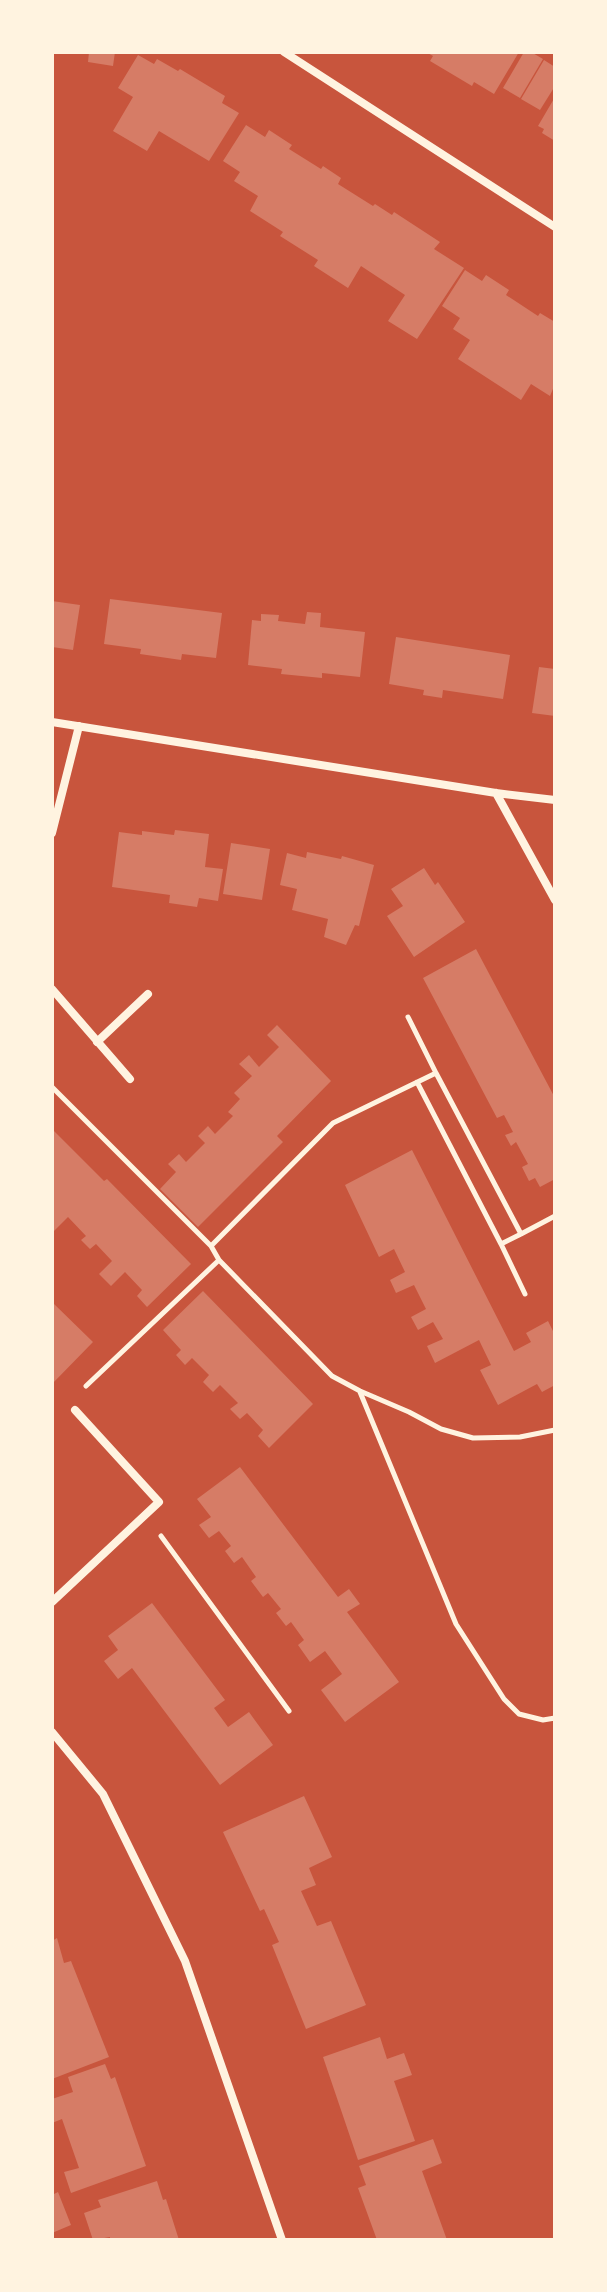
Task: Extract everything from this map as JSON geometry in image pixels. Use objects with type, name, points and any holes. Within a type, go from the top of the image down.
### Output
[{"type":"street","points":[[284,52],[555,227]]},
{"type":"street","points":[[52,722],[555,800]]},
{"type":"street","points":[[52,833],[79,726]]},
{"type":"street","points":[[496,793],[555,900]]},
{"type":"street","points":[[52,989],[130,1079]]},
{"type":"street","points":[[97,1042],[148,994]]},
{"type":"street","points":[[52,1602],[159,1502],[75,1410]]},
{"type":"street","points":[[52,1732],[103,1794],[185,1961],[282,2240]]},
{"type":"path","points":[[408,1017],[521,1234]]},
{"type":"path","points":[[211,1246],[333,1123],[436,1073]]},
{"type":"path","points":[[417,1082],[525,1294]]},
{"type":"path","points":[[52,1087],[211,1246],[219,1260],[332,1376],[441,1429],[473,1438],[520,1437],[555,1430]]},
{"type":"path","points":[[501,1244],[555,1216]]},
{"type":"path","points":[[81,1391],[219,1260]]},
{"type":"path","points":[[360,1391],[456,1624],[504,1699],[519,1714],[543,1720],[555,1718]]},
{"type":"path","points":[[146,1516],[289,1711]]},
{"type":"building","points":[[89,52],[115,52],[113,66],[88,62]]},
{"type":"building","points":[[426,52],[519,52],[494,94],[474,82],[472,86],[430,61],[433,56]]},
{"type":"building","points":[[524,52],[531,52],[543,59],[520,98],[503,88]]},
{"type":"building","points":[[138,55],[154,64],[157,59],[178,71],[180,69],[225,96],[222,103],[239,113],[209,161],[159,131],[147,151],[113,131],[133,97],[118,88]]},
{"type":"building","points":[[544,60],[555,67],[555,86],[540,110],[521,99]]},
{"type":"building","points":[[555,97],[555,141],[542,133],[544,129],[538,126]]},
{"type":"building","points":[[246,125],[265,137],[269,130],[292,145],[289,149],[341,178],[338,184],[373,206],[375,204],[392,215],[394,212],[440,242],[434,249],[464,268],[417,339],[388,321],[405,295],[361,266],[348,288],[314,266],[318,260],[280,236],[283,232],[250,211],[258,196],[234,181],[240,172],[223,161]]},
{"type":"building","points":[[465,270],[482,281],[486,275],[509,290],[506,295],[538,316],[540,313],[555,322],[555,384],[550,396],[531,384],[521,400],[458,359],[470,340],[453,329],[460,318],[442,306]]},
{"type":"building","points":[[110,599],[222,613],[216,658],[182,654],[181,660],[140,654],[141,649],[104,644]]},
{"type":"building","points":[[52,601],[80,605],[73,650],[52,647]]},
{"type":"building","points":[[307,612],[321,613],[320,627],[365,632],[360,677],[322,673],[322,678],[281,674],[282,669],[248,665],[252,620],[261,621],[261,614],[279,615],[278,621],[305,624]]},
{"type":"building","points":[[396,637],[510,655],[503,699],[443,690],[442,698],[423,695],[424,690],[389,684]]},
{"type":"building","points":[[539,667],[555,669],[555,716],[532,713]]},
{"type":"building","points":[[175,830],[209,834],[205,867],[223,869],[218,901],[199,898],[197,907],[169,903],[170,895],[112,887],[119,832],[174,835]]},
{"type":"building","points":[[231,843],[270,849],[262,900],[223,894]]},
{"type":"building","points":[[307,852],[341,859],[342,856],[374,865],[359,926],[355,925],[346,945],[324,937],[328,919],[292,910],[297,889],[280,885],[287,853],[306,858]]},
{"type":"building","points":[[424,868],[435,885],[438,882],[465,922],[414,957],[387,916],[403,906],[391,889]]},
{"type":"building","points":[[476,949],[555,1098],[555,1179],[540,1187],[535,1178],[529,1181],[522,1167],[528,1164],[516,1142],[511,1146],[505,1135],[513,1132],[504,1115],[497,1118],[423,978]]},
{"type":"building","points":[[277,1025],[331,1081],[277,1136],[283,1142],[198,1227],[160,1189],[176,1172],[168,1164],[179,1154],[186,1162],[205,1143],[198,1136],[208,1126],[215,1134],[233,1116],[228,1112],[240,1099],[234,1093],[252,1076],[239,1064],[249,1055],[259,1067],[279,1047],[267,1035]]},
{"type":"building","points":[[52,1129],[104,1181],[107,1179],[191,1264],[147,1307],[137,1296],[142,1290],[125,1272],[111,1286],[99,1274],[112,1261],[96,1244],[90,1249],[81,1240],[86,1236],[68,1217],[52,1233]]},
{"type":"building","points":[[412,1150],[514,1351],[531,1342],[526,1333],[548,1321],[555,1335],[555,1385],[542,1392],[537,1384],[498,1405],[480,1370],[491,1365],[479,1340],[435,1363],[427,1346],[443,1339],[433,1322],[418,1330],[411,1317],[426,1309],[414,1285],[396,1293],[390,1280],[405,1272],[394,1249],[379,1257],[345,1185]]},
{"type":"building","points":[[203,1291],[313,1404],[269,1448],[258,1436],[263,1430],[247,1413],[240,1419],[230,1409],[238,1403],[220,1385],[213,1392],[203,1382],[209,1375],[192,1358],[185,1365],[176,1355],[181,1350],[163,1330]]},
{"type":"building","points":[[52,1302],[93,1342],[52,1384]]},
{"type":"building","points":[[240,1467],[338,1597],[349,1589],[360,1604],[347,1612],[399,1682],[345,1722],[321,1690],[342,1674],[325,1651],[310,1662],[298,1645],[304,1640],[291,1622],[286,1626],[276,1613],[281,1609],[268,1593],[263,1597],[251,1581],[256,1577],[242,1557],[234,1563],[225,1551],[231,1546],[219,1531],[209,1538],[199,1525],[211,1517],[197,1499]]},
{"type":"building","points":[[152,1603],[225,1700],[214,1708],[228,1727],[249,1712],[273,1745],[220,1785],[132,1668],[118,1679],[104,1661],[118,1650],[108,1636]]},
{"type":"building","points":[[304,1796],[332,1857],[309,1868],[316,1885],[301,1891],[317,1926],[331,1921],[366,2005],[306,2029],[272,1945],[279,1942],[264,1909],[260,1911],[223,1832]]},
{"type":"building","points":[[57,1938],[64,1963],[71,1961],[109,2057],[52,2079],[52,1941]]},
{"type":"building","points":[[380,2037],[387,2059],[404,2053],[412,2075],[394,2081],[415,2141],[358,2160],[323,2057]]},
{"type":"building","points":[[105,2064],[111,2079],[115,2077],[146,2166],[71,2193],[64,2172],[79,2168],[62,2119],[52,2123],[52,2099],[73,2092],[68,2077]]},
{"type":"building","points":[[433,2139],[442,2163],[422,2171],[447,2240],[377,2240],[358,2188],[366,2185],[359,2166]]},
{"type":"building","points":[[157,2181],[179,2240],[110,2240],[110,2237],[93,2240],[84,2213],[101,2207],[98,2200]]},
{"type":"building","points":[[58,2192],[71,2225],[52,2233],[52,2195]]}]
